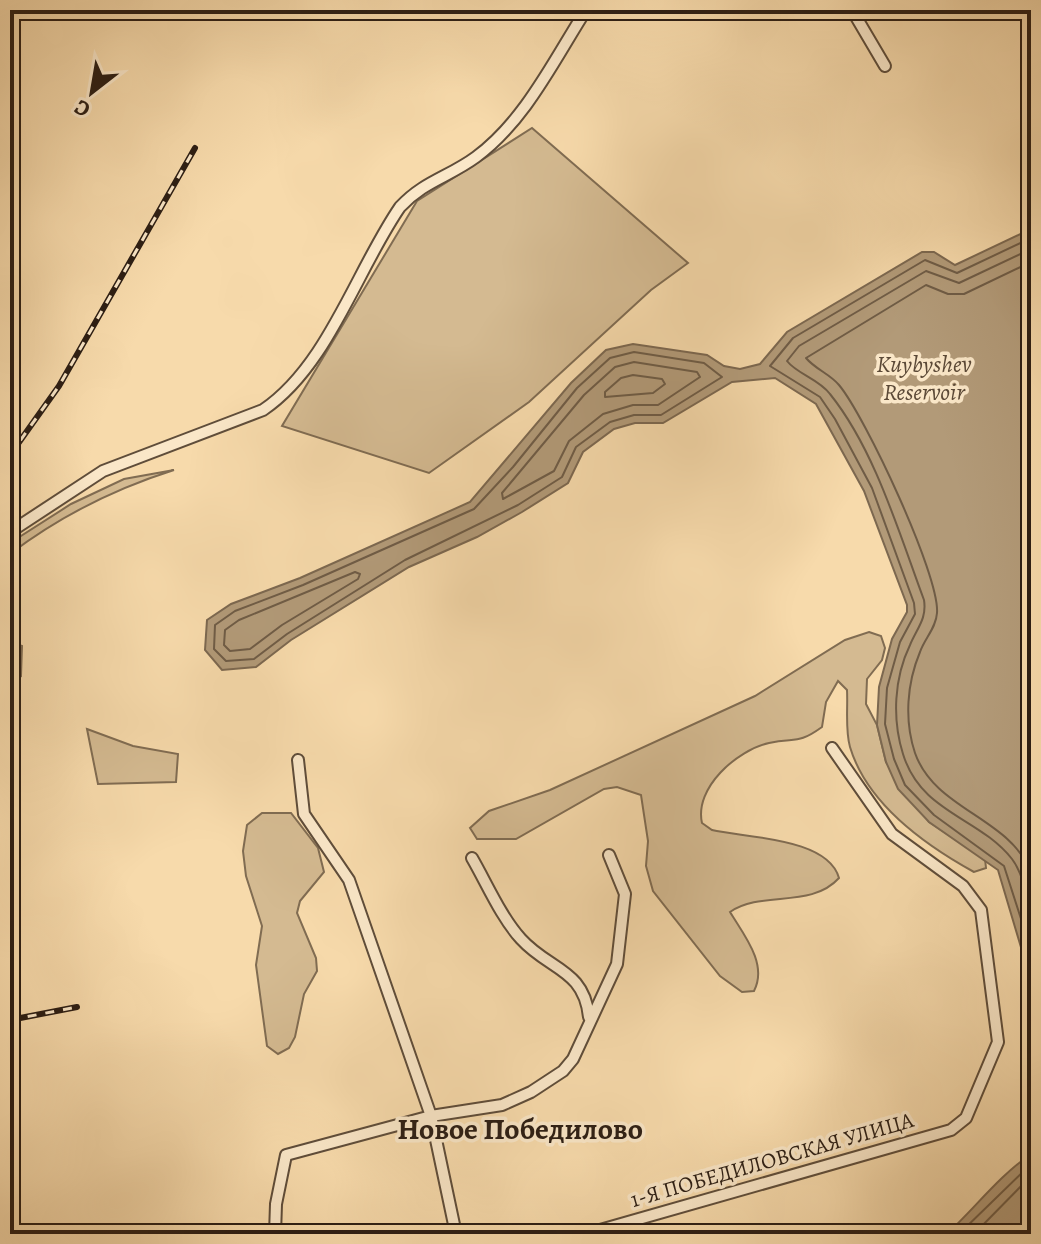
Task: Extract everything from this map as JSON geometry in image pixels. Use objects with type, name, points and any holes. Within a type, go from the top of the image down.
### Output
[{"type":"street","points":[[10,532],[103,471],[263,410],[282,397],[309,365],[400,207],[420,186],[475,158],[512,125],[586,10]]},
{"type":"street","points":[[857,12],[885,66]]},
{"type":"street","name":"1-Я ПОБЕДИЛОВСКАЯ УЛИЦА","points":[[586,1234],[951,1130],[966,1118],[998,1042],[981,910],[963,886],[892,834],[832,748]]},
{"type":"street","points":[[298,760],[304,814],[349,880],[431,1116],[456,1234]]},
{"type":"street","points":[[275,1234],[276,1204],[286,1155],[431,1116],[483,1110],[531,1092],[569,1065],[612,977],[620,948],[625,894],[609,855]]},
{"type":"street","points":[[472,858],[520,938],[574,979],[583,990],[589,1019]]},
{"type":"shaded area","points":[[532,128],[688,263],[651,290],[529,402],[429,473],[282,426],[417,201]]},
{"type":"shaded area","points":[[174,470],[88,505],[10,554],[10,543],[71,504],[124,479]]},
{"type":"shaded area","points":[[869,632],[881,636],[885,648],[882,660],[867,679],[866,704],[877,725],[886,762],[929,822],[985,859],[986,868],[974,872],[936,849],[900,821],[870,787],[850,747],[847,690],[838,681],[826,702],[822,727],[801,738],[757,747],[732,762],[711,784],[701,810],[702,823],[712,830],[803,847],[832,865],[839,878],[815,893],[743,905],[730,912],[756,960],[758,981],[754,991],[742,992],[720,976],[653,891],[646,866],[648,841],[641,795],[617,787],[604,789],[516,839],[477,839],[470,828],[489,811],[550,790],[755,696],[845,640]]},
{"type":"shaded area","points":[[10,642],[22,646],[21,676],[10,674]]},
{"type":"shaded area","points":[[87,729],[133,746],[178,754],[176,782],[98,784]]},
{"type":"shaded area","points":[[262,813],[291,813],[318,848],[324,872],[300,901],[297,913],[316,958],[317,971],[304,994],[295,1037],[289,1048],[278,1054],[267,1046],[256,965],[262,926],[246,876],[243,851],[247,825]]},
{"type":"water","name":"Kuybyshev Reservoir","points":[[1031,229],[1031,981],[998,870],[929,822],[898,789],[886,762],[877,725],[879,687],[892,639],[907,612],[907,605],[864,491],[816,404],[775,378],[732,382],[663,423],[635,423],[614,429],[583,452],[568,483],[477,537],[409,567],[291,640],[256,667],[222,670],[205,650],[207,620],[231,604],[300,578],[470,502],[571,383],[606,350],[633,344],[707,355],[724,366],[740,369],[760,364],[787,332],[922,252],[934,252],[955,265]]},
{"type":"water","points":[[1031,1154],[1031,1234],[947,1234],[998,1182]]},
{"type":"railway","points":[[10,455],[59,386],[195,148]]},
{"type":"railway","points":[[10,1020],[77,1007]]},
{"type":"district","name":"Новое Победилово","points":[[520,1129]]}]
